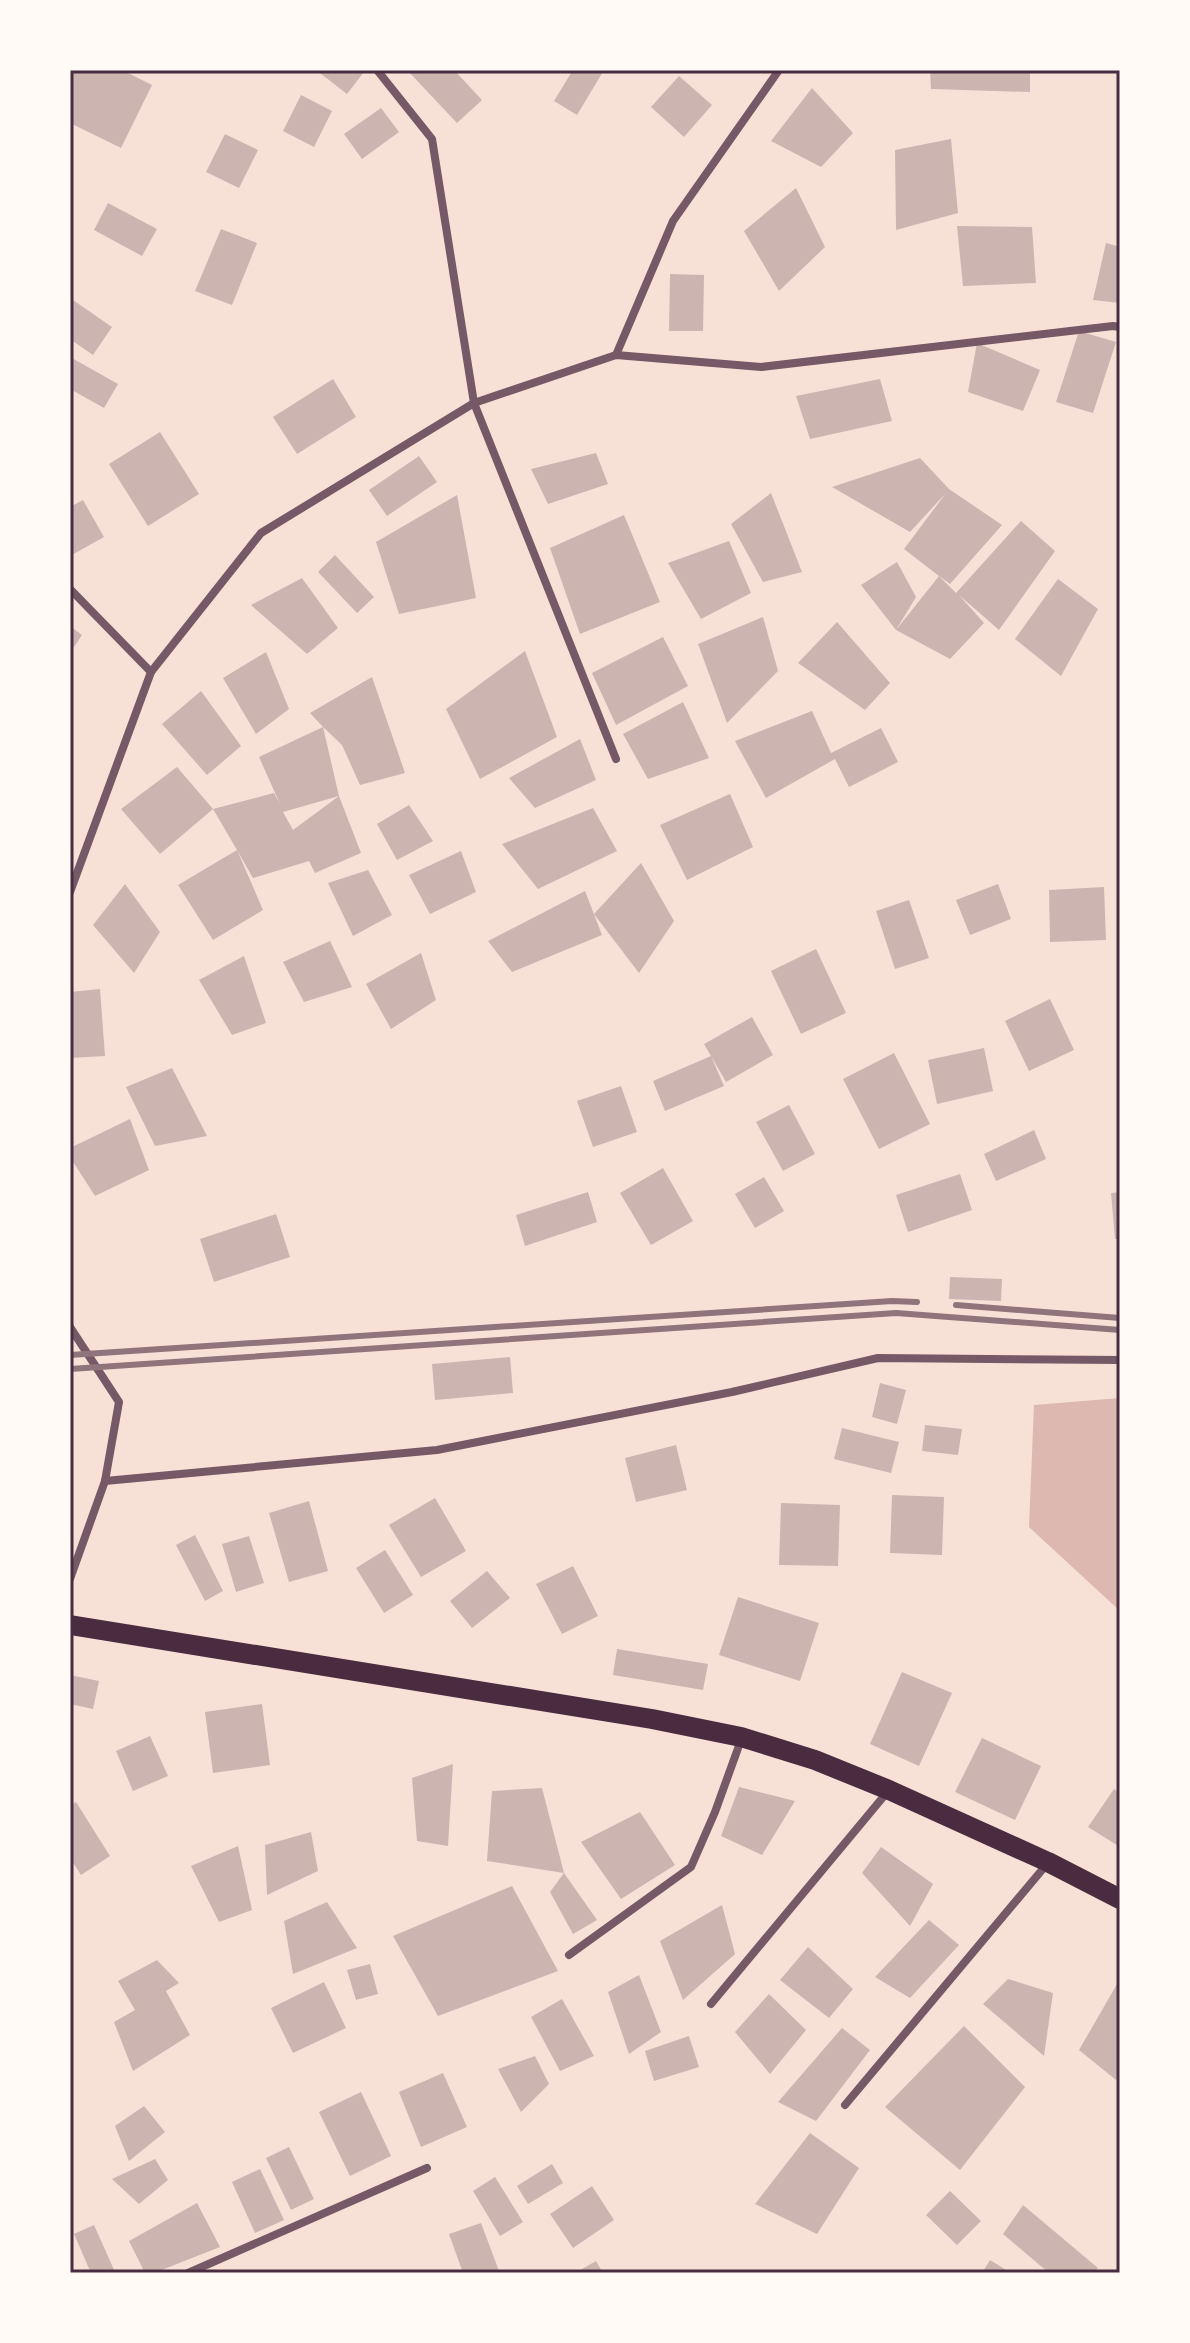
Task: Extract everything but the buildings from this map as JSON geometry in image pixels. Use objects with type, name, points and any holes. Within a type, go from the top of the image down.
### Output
[{"type":"main road","points":[[70,1625],[652,1719],[741,1737],[815,1760],[889,1790],[1048,1862],[1120,1899]]},
{"type":"street","points":[[377,70],[432,139],[474,403],[616,759]]},
{"type":"street","points":[[616,355],[673,221],[779,70]]},
{"type":"street","points":[[70,892],[151,672],[261,533],[474,403],[616,355],[761,367],[1120,327]]},
{"type":"street","points":[[70,589],[151,672]]},
{"type":"street","points":[[70,1327],[119,1402],[105,1481],[70,1579]]},
{"type":"street","points":[[105,1481],[437,1450],[732,1392],[878,1358],[1120,1360]]},
{"type":"street","points":[[569,1955],[691,1867],[715,1812],[741,1737]]},
{"type":"street","points":[[711,2004],[889,1790]]},
{"type":"street","points":[[845,2105],[1048,1862]]},
{"type":"street","points":[[188,2273],[427,2168]]},
{"type":"shaded area","points":[[1120,1398],[1120,1611],[1029,1527],[1034,1405]]},
{"type":"railway","points":[[70,1355],[892,1301],[917,1302]]},
{"type":"railway","points":[[956,1305],[1120,1318]]},
{"type":"railway","points":[[70,1369],[896,1313],[1120,1330]]}]
